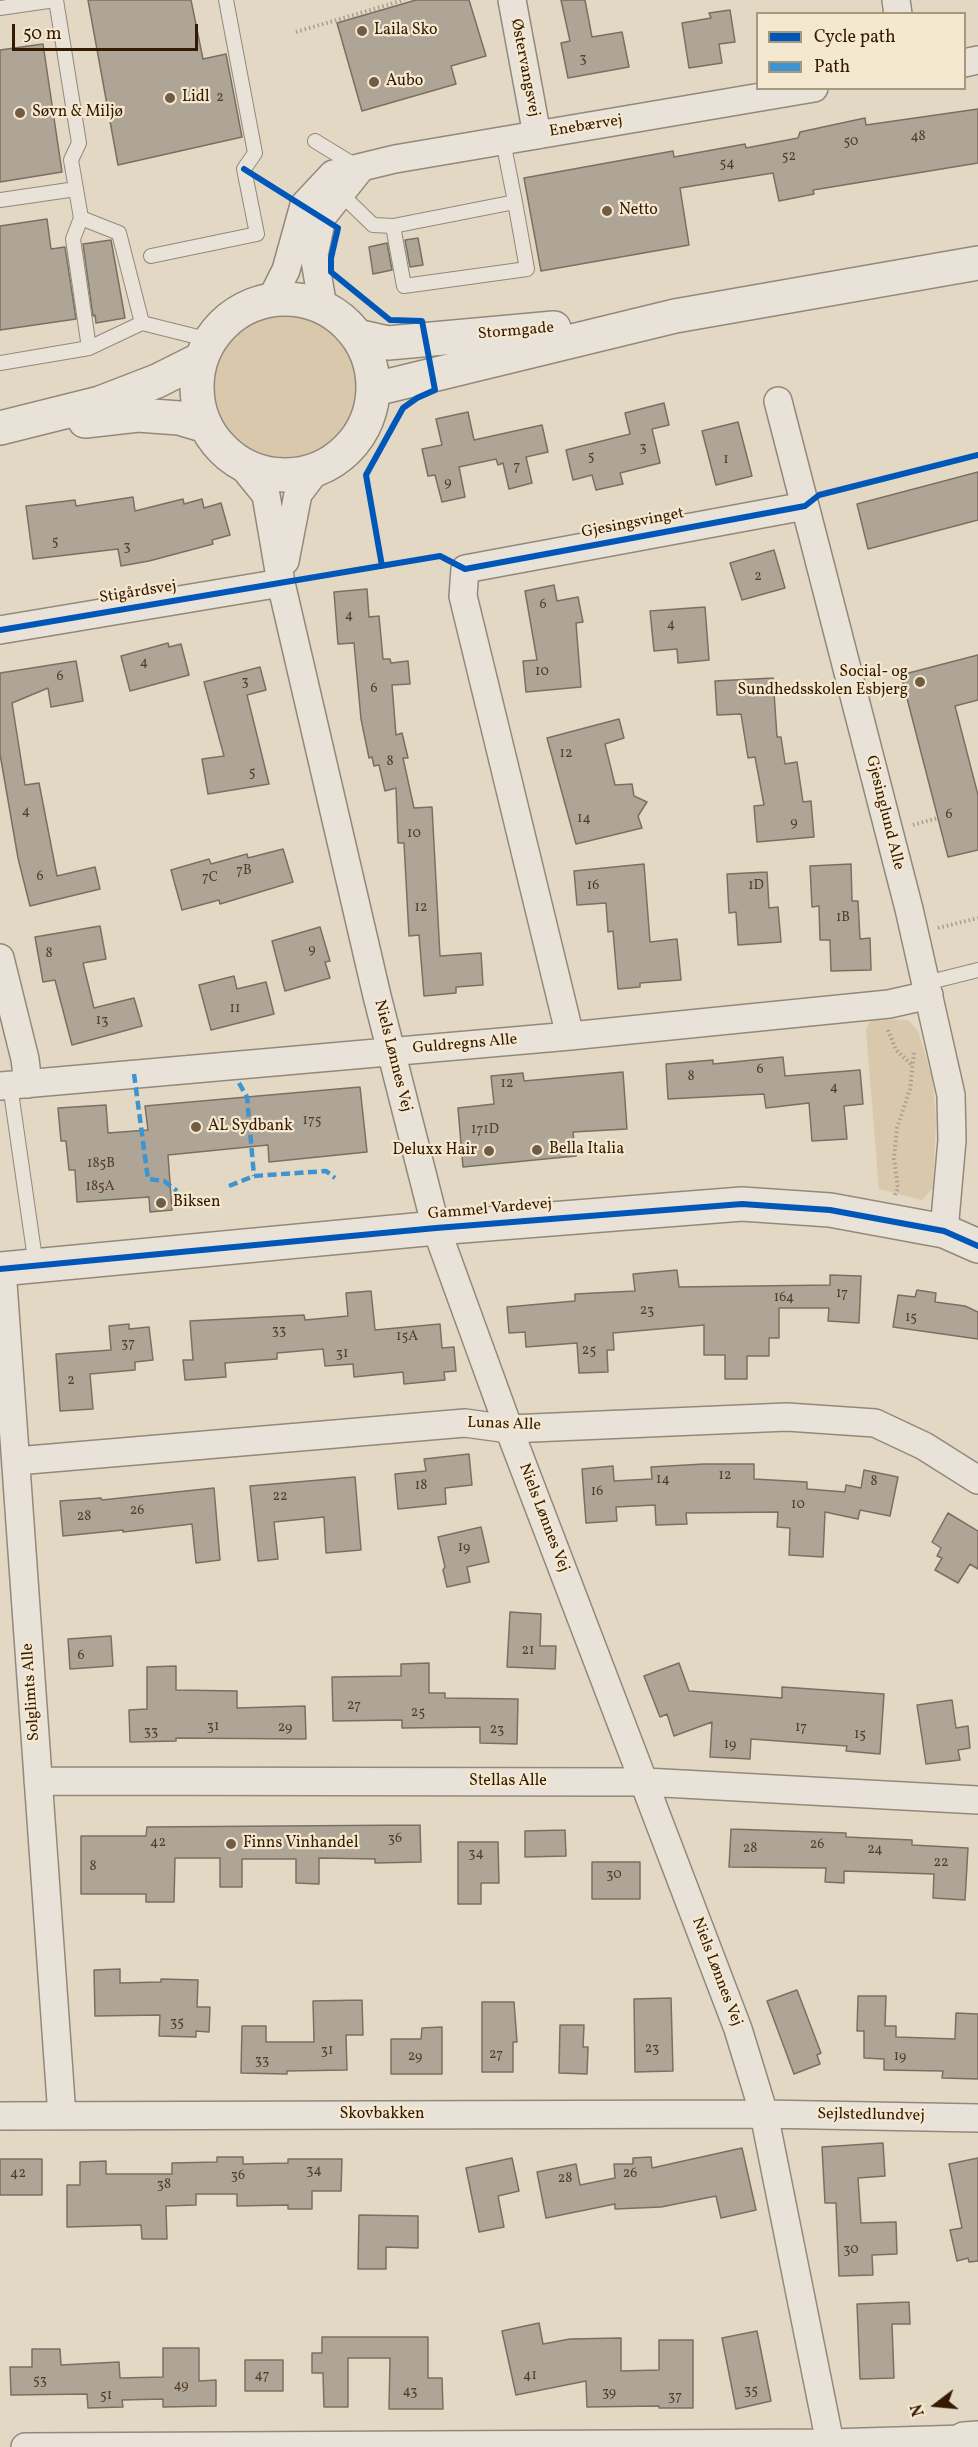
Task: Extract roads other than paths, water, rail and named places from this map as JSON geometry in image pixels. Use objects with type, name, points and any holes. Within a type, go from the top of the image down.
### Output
[{"type":"street","name":"Østervangsvej","points":[[512,0],[537,135]]},
{"type":"street","name":"Enebærvej","points":[[271,300],[286,270],[304,205],[333,174],[395,159],[802,90]]},
{"type":"street","points":[[323,307],[314,255],[322,217],[360,169]]},
{"type":"street","name":"Stormgade","points":[[375,389],[675,316],[978,263]]},
{"type":"street","points":[[296,299],[323,307],[357,336],[370,358],[375,389],[371,412],[360,432],[342,454],[317,469],[291,475],[265,473],[240,463],[220,447],[206,426],[196,401],[196,381],[205,350],[226,321],[240,311],[271,300],[296,299]]},
{"type":"street","name":"Stormgade","points":[[357,336],[388,343],[675,316]]},
{"type":"street","points":[[0,430],[100,403],[157,381],[205,350]]},
{"type":"street","name":"Gjesinglund Alle","points":[[778,401],[914,934],[951,1095],[952,1140],[944,1231]]},
{"type":"street","points":[[0,430],[138,415],[179,418],[206,426]]},
{"type":"street","name":"Niels Lønnes Vej","points":[[240,463],[266,495],[281,583],[391,1052],[436,1228],[509,1429],[738,2029],[764,2114],[830,2443]]},
{"type":"street","name":"Niels Lønnes Vej","points":[[281,583],[298,494],[317,469]]},
{"type":"street","name":"Gjesingsvinget","points":[[570,1036],[463,596],[465,569],[805,506]]},
{"type":"street","name":"Stigårdsvej","points":[[0,630],[281,583]]},
{"type":"street","points":[[0,958],[25,1059],[13,1085]]},
{"type":"street","name":"Guldregns Alle","points":[[13,1085],[570,1036],[889,1004],[927,989]]},
{"type":"street","name":"Gammel Vardevej","points":[[1,1269],[436,1228],[742,1204],[830,1210],[944,1231],[978,1246]]},
{"type":"street","name":"Solglimts Alle","points":[[1,1269],[62,2116]]},
{"type":"street","name":"Lunas Alle","points":[[16,1461],[465,1423],[509,1429],[787,1418],[875,1423],[924,1446],[978,1480]]},
{"type":"street","name":"Stellas Alle","points":[[38,1781],[645,1782],[978,1800]]},
{"type":"street","name":"Skovbakken","points":[[0,2116],[764,2114]]},
{"type":"street","name":"Sejlstedlundvej","points":[[764,2114],[978,2118]]},
{"type":"street","points":[[26,2447],[484,2446],[969,2441]]},
{"type":"lane","points":[[0,8],[56,0],[78,143],[71,160],[81,218],[73,239],[89,348]]},
{"type":"lane","points":[[151,256],[257,234],[244,169],[255,153],[226,0]]},
{"type":"lane","points":[[315,141],[360,169]]},
{"type":"lane","points":[[393,226],[404,286],[527,269],[503,141]]},
{"type":"lane","points":[[0,200],[76,189]]},
{"type":"lane","points":[[341,194],[373,225],[393,226],[514,202]]},
{"type":"lane","points":[[81,218],[119,233],[142,323]]},
{"type":"lane","points":[[0,363],[89,348],[142,323],[205,350]]},
{"type":"lane","points":[[927,989],[978,970]]},
{"type":"lane","points":[[13,1085],[36,1266]]},
{"type":"place","name":"Laila Sko","points":[[362,31]]},
{"type":"place","name":"Aubo","points":[[374,82]]},
{"type":"place","name":"Lidl","points":[[170,98]]},
{"type":"place","name":"Søvn & Miljø","points":[[20,113]]},
{"type":"place","name":"Netto","points":[[607,211]]},
{"type":"place","name":"Social- og Sundhedsskolen Esbjerg","points":[[920,682]]},
{"type":"place","name":"AL Sydbank","points":[[196,1127]]},
{"type":"place","name":"Bella Italia","points":[[537,1150]]},
{"type":"place","name":"Deluxx Hair","points":[[489,1151]]},
{"type":"place","name":"Biksen","points":[[161,1203]]},
{"type":"place","name":"Finns Vinhandel","points":[[231,1844]]}]
